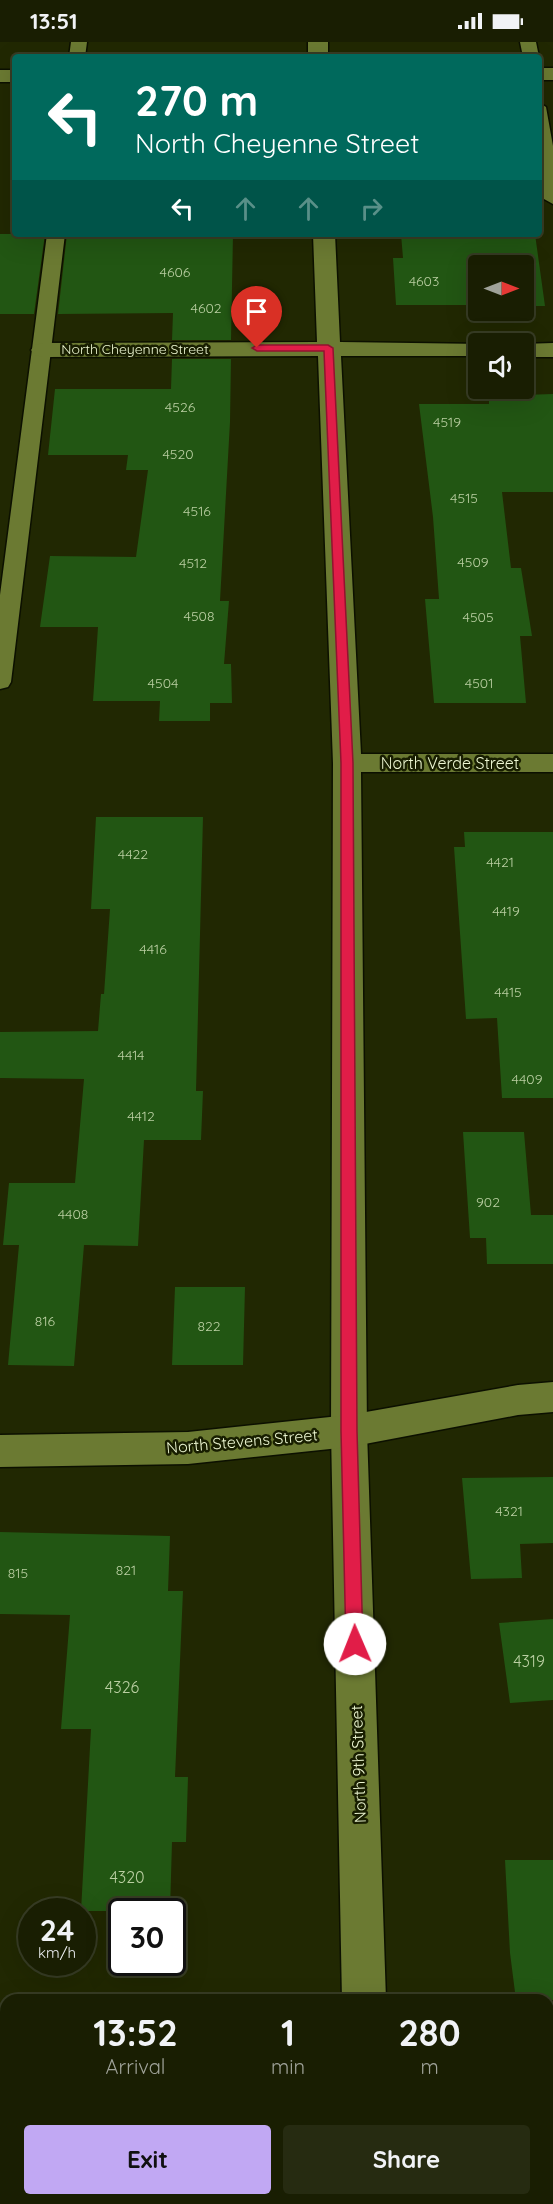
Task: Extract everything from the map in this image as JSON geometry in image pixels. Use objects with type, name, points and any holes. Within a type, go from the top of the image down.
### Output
[{"type":"street","name":"North 9th Street","points":[[324,237],[347,763],[349,1431],[364,1994]]},
{"type":"street","name":"North Cheyenne Street","points":[[43,350],[468,349]]},
{"type":"street","points":[[534,350],[553,350]]},
{"type":"street","name":"North Verde Street","points":[[347,763],[553,763]]},
{"type":"street","name":"North Stevens Street","points":[[0,1451],[188,1448],[349,1431],[518,1400],[553,1397]]},
{"type":"lane","points":[[542,132],[553,199]]},
{"type":"lane","points":[[0,682],[56,237]]},
{"type":"building","points":[[0,234],[12,234],[12,237],[45,237],[34,314],[0,314]]},
{"type":"building","points":[[67,237],[233,237],[231,340],[172,340],[173,313],[58,314]]},
{"type":"building","points":[[401,237],[535,237],[545,306],[534,306],[534,255],[468,255],[468,305],[396,305],[393,258],[403,258]]},
{"type":"building","points":[[172,359],[231,359],[230,422],[220,601],[229,601],[224,664],[231,664],[232,703],[210,703],[210,721],[159,721],[160,701],[93,701],[98,627],[40,627],[50,556],[136,557],[148,470],[126,470],[128,455],[48,455],[55,389],[171,389]]},
{"type":"building","points":[[553,394],[553,492],[502,492],[511,568],[521,568],[532,636],[520,636],[526,703],[434,703],[425,599],[439,599],[433,517],[419,404],[489,404],[489,399],[534,399],[534,395]]},
{"type":"building","points":[[96,817],[203,817],[196,1091],[203,1091],[201,1140],[144,1140],[138,1246],[84,1245],[74,1366],[8,1365],[19,1245],[3,1245],[9,1183],[75,1183],[84,1079],[0,1078],[0,1032],[98,1031],[101,994],[104,994],[110,909],[91,909]]},
{"type":"building","points":[[464,832],[553,832],[553,1098],[502,1098],[497,1018],[466,1019],[454,847],[465,847]]},
{"type":"building","points":[[463,1132],[524,1132],[531,1215],[553,1215],[553,1264],[487,1264],[486,1238],[470,1238]]},
{"type":"building","points":[[175,1287],[245,1287],[243,1365],[172,1365]]},
{"type":"building","points":[[553,1477],[553,1543],[520,1544],[522,1578],[471,1579],[462,1478]]},
{"type":"building","points":[[0,1532],[170,1536],[168,1591],[183,1591],[175,1777],[188,1777],[186,1842],[172,1842],[170,1898],[108,1898],[108,1911],[96,1911],[96,1898],[82,1898],[91,1729],[61,1729],[70,1615],[0,1614]]},
{"type":"building","points":[[553,1619],[553,1700],[510,1703],[499,1623]]},
{"type":"building","points":[[505,1860],[553,1860],[553,1994],[515,1994],[510,1953]]},
{"type":"route","points":[[257,348],[328,348],[347,763],[349,1431],[355,1644]]}]
